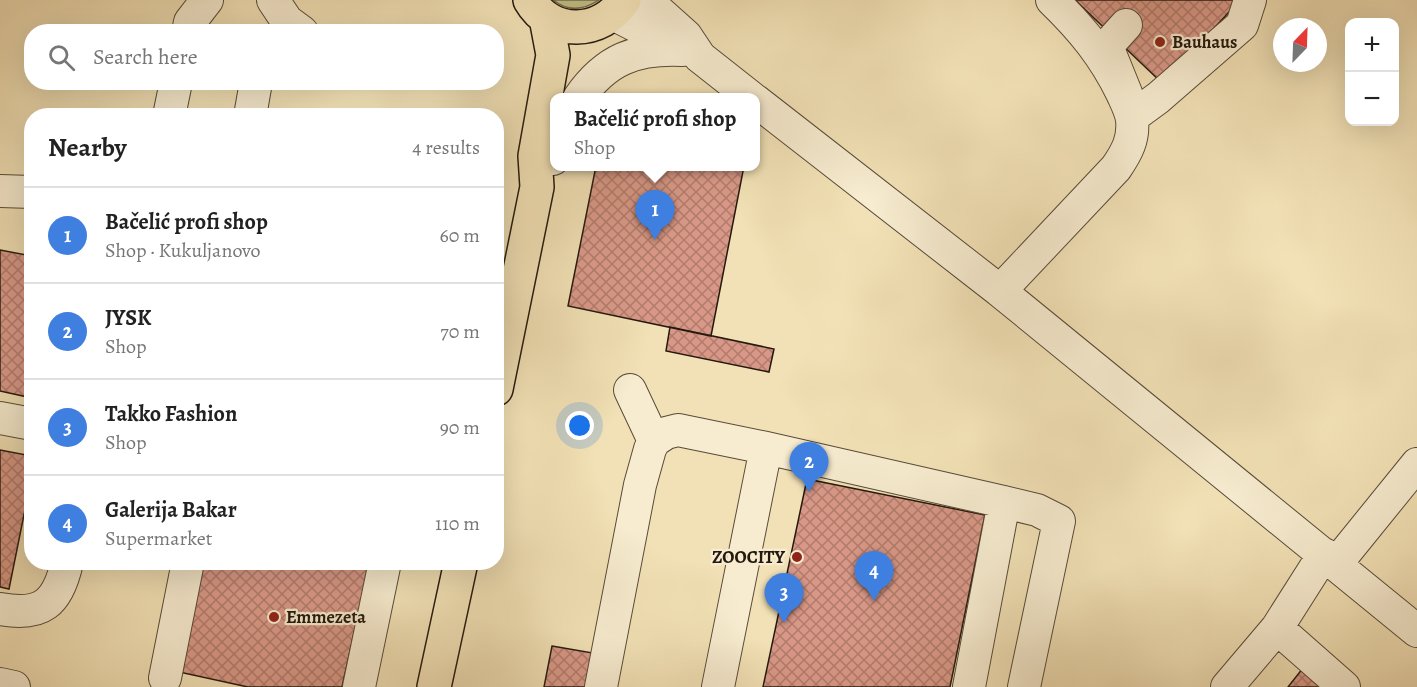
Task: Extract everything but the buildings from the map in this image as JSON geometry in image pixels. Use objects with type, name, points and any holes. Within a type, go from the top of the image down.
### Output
[{"type":"main road","points":[[538,9],[568,27],[608,14]]},
{"type":"main road","points":[[504,350],[537,187],[535,156],[553,55],[538,9]]},
{"type":"main road","points":[[567,93],[573,61],[608,14]]},
{"type":"main road","points":[[537,187],[550,163]]},
{"type":"main road","points":[[434,687],[459,570]]},
{"type":"street","points":[[190,24],[207,0]]},
{"type":"street","points":[[268,24],[273,0]]},
{"type":"street","points":[[273,0],[291,24]]},
{"type":"street","points":[[646,0],[687,36],[691,53]]},
{"type":"street","points":[[1052,0],[1079,26],[1096,48],[1117,84],[1132,117]]},
{"type":"street","points":[[1132,117],[1158,98],[1242,25],[1250,0]]},
{"type":"street","points":[[608,14],[691,53],[745,93]]},
{"type":"street","points":[[1000,291],[1116,168],[1128,150],[1132,117],[1126,93],[1107,46],[1126,25]]},
{"type":"street","points":[[583,93],[592,80],[614,62],[640,53],[669,50],[691,53]]},
{"type":"street","points":[[171,108],[174,90]]},
{"type":"street","points":[[251,108],[255,90]]},
{"type":"street","points":[[760,104],[1000,291],[1417,631]]},
{"type":"street","points":[[0,191],[24,192]]},
{"type":"street","points":[[630,390],[654,441]]},
{"type":"street","points":[[0,418],[24,422]]},
{"type":"street","points":[[601,687],[640,485],[654,441],[666,433],[678,430],[1004,502],[1037,510],[1059,521],[1024,687]]},
{"type":"street","points":[[718,687],[766,448]]},
{"type":"street","points":[[1227,687],[1277,628],[1330,559],[1417,464]]},
{"type":"street","points":[[969,687],[1004,502]]},
{"type":"street","points":[[0,609],[27,612],[49,602],[60,589],[66,570]]},
{"type":"street","points":[[165,678],[186,570]]},
{"type":"street","points":[[359,687],[383,570]]},
{"type":"street","points":[[1277,628],[1344,687]]},
{"type":"street","points":[[0,684],[14,687]]},
{"type":"shaded area","points":[[553,0],[599,0],[582,8],[570,8]]},
{"type":"place","name":"Bauhaus","points":[[1160,42]]},
{"type":"place","name":"Bačelić profi shop","points":[[655,240]]},
{"type":"place","name":"JYSK","points":[[809,492]]},
{"type":"place","name":"ZOOCITY","points":[[797,557]]},
{"type":"place","name":"Galerija Bakar","points":[[874,601]]},
{"type":"place","name":"Emmezeta","points":[[274,617]]},
{"type":"place","name":"Takko Fashion","points":[[784,623]]}]
